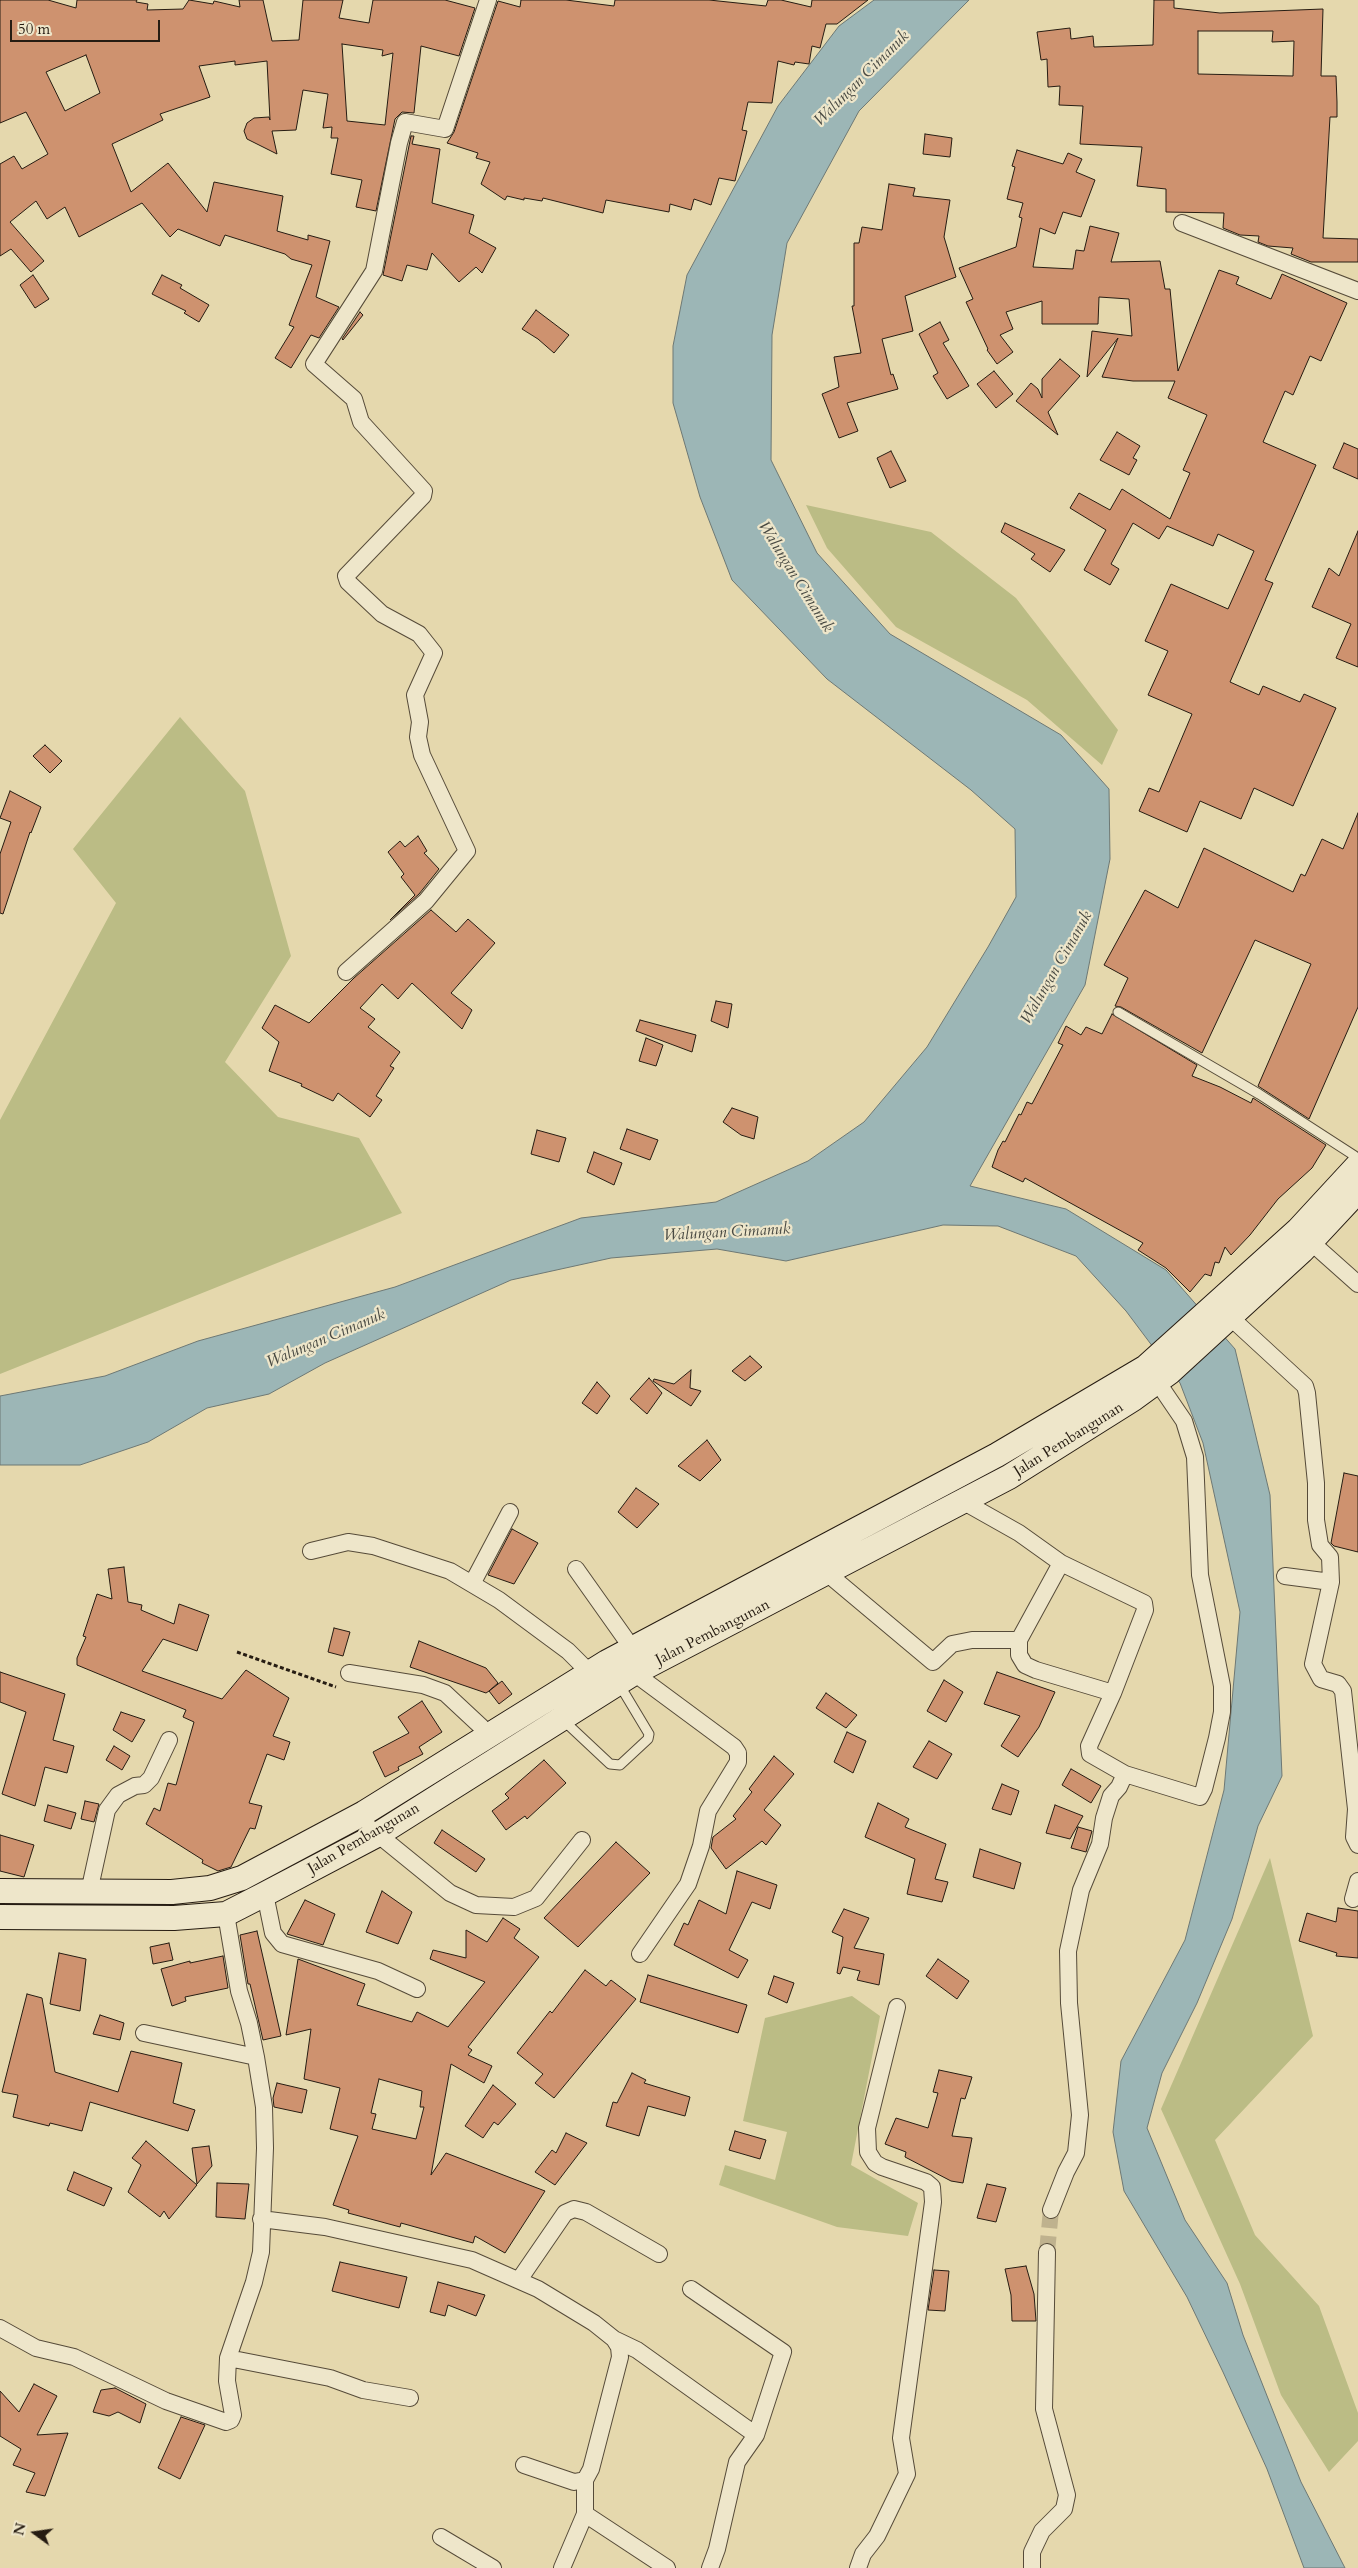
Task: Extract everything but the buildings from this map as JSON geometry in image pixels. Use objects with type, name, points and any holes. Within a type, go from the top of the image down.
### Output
[{"type":"main road","name":"Jalan Pembangunan","points":[[1304,1236],[1358,1165]]},
{"type":"main road","name":"Jalan Pembangunan","points":[[0,1891],[172,1892],[210,1888],[242,1878],[358,1816],[489,1734],[554,1708],[616,1667],[828,1574],[1009,1477],[1158,1370],[1219,1318],[1304,1236],[1358,1191]]},
{"type":"main road","name":"Jalan Pembangunan","points":[[0,1917],[174,1918],[226,1914],[377,1835],[554,1708],[616,1667],[997,1455],[1158,1370]]},
{"type":"main road","points":[[32,1917],[33,1891]]},
{"type":"street","points":[[346,972],[426,902],[467,851],[422,755],[418,737],[420,722],[415,695],[434,653],[420,634],[382,614],[348,582],[346,576],[423,496],[424,491],[361,422],[354,400],[314,364],[374,271],[399,143],[405,122],[445,129],[488,0]]},
{"type":"street","points":[[1182,223],[1358,291]]},
{"type":"street","points":[[1304,1236],[1358,1284]]},
{"type":"street","points":[[1219,1318],[1305,1386],[1314,1464],[1316,1520],[1320,1545],[1330,1556],[1332,1582],[1313,1664],[1321,1679],[1338,1684],[1343,1691],[1356,1809],[1354,1837],[1358,1845]]},
{"type":"street","points":[[964,1502],[1019,1533],[1061,1564],[1144,1602],[1145,1610],[1113,1693],[1088,1750],[1090,1754],[1125,1774],[1200,1797],[1204,1789],[1222,1712],[1222,1686],[1200,1575],[1195,1456],[1184,1421],[1158,1370]]},
{"type":"street","points":[[472,1584],[510,1512]]},
{"type":"street","points":[[310,1551],[348,1542],[373,1546],[450,1571],[499,1600],[568,1650],[616,1667],[734,1747],[738,1753],[738,1762],[708,1811],[700,1846],[688,1884],[640,1954]]},
{"type":"street","points":[[1061,1564],[1019,1640],[1018,1655],[1025,1665],[1036,1670],[1113,1693]]},
{"type":"street","points":[[576,1569],[616,1667]]},
{"type":"street","points":[[828,1574],[933,1662],[952,1644],[972,1640],[1019,1640]]},
{"type":"street","points":[[1285,1576],[1332,1582]]},
{"type":"street","points":[[349,1673],[423,1684],[445,1693],[489,1734]]},
{"type":"street","points":[[89,1892],[108,1810],[118,1796],[135,1786],[144,1785],[151,1778],[169,1740]]},
{"type":"street","points":[[1051,2210],[1066,2172],[1076,2153],[1080,2115],[1069,2003],[1068,1951],[1081,1890],[1100,1844],[1104,1818],[1111,1796],[1119,1788],[1125,1774]]},
{"type":"street","points":[[358,1816],[377,1835],[450,1893],[476,1905],[514,1906],[536,1898],[582,1840]]},
{"type":"street","points":[[1353,1899],[1358,1881]]},
{"type":"street","points":[[265,1894],[273,1933],[282,1944],[378,1971],[417,1989]]},
{"type":"street","points":[[0,2328],[36,2348],[74,2357],[166,2401],[226,2422],[231,2420],[233,2415],[227,2381],[228,2358],[254,2282],[261,2252],[265,2140],[264,2107],[256,2057],[250,2023],[239,1991],[226,1914]]},
{"type":"street","points":[[858,2568],[862,2554],[877,2536],[907,2474],[901,2438],[933,2202],[932,2187],[926,2182],[882,2167],[875,2163],[868,2152],[867,2128],[897,2007]]},
{"type":"street","points":[[144,2033],[256,2057]]},
{"type":"street","points":[[519,2280],[565,2213],[574,2209],[586,2212],[658,2254]]},
{"type":"street","points":[[261,2219],[325,2226],[472,2260],[519,2280],[594,2323],[614,2339],[637,2350],[756,2435]]},
{"type":"street","points":[[1032,2568],[1032,2552],[1042,2531],[1064,2509],[1067,2495],[1044,2409],[1046,2252]]},
{"type":"street","points":[[691,2289],[783,2352],[756,2435],[737,2462],[717,2549],[710,2568]]},
{"type":"street","points":[[562,2568],[585,2514],[585,2480],[591,2469],[620,2357],[619,2347],[614,2339]]},
{"type":"street","points":[[228,2358],[330,2378],[363,2390],[410,2398]]},
{"type":"street","points":[[524,2465],[574,2482],[585,2480]]},
{"type":"street","points":[[585,2514],[667,2568]]},
{"type":"street","points":[[441,2537],[493,2568]]},
{"type":"lane","points":[[1118,1012],[1259,1094],[1358,1158]]},
{"type":"lane","points":[[554,1708],[610,1764],[620,1765],[648,1739],[649,1734],[616,1667]]},
{"type":"path","points":[[237,1652],[344,1690],[349,1673]]},
{"type":"green space","points":[[806,505],[931,532],[1016,598],[1118,730],[1102,765],[1027,700],[896,627],[827,548]]},
{"type":"green space","points":[[180,717],[245,791],[291,956],[225,1062],[278,1117],[359,1138],[402,1213],[0,1374],[0,1120],[116,903],[73,849]]},
{"type":"green space","points":[[1270,1858],[1313,2036],[1215,2140],[1255,2235],[1319,2306],[1358,2413],[1358,2441],[1329,2472],[1281,2395],[1240,2284],[1161,2109]]},
{"type":"green space","points":[[852,1996],[880,2016],[851,2165],[918,2203],[908,2236],[837,2227],[719,2185],[725,2165],[775,2180],[787,2132],[743,2121],[765,2018]]},
{"type":"water","name":"Walungan Cimanuk","points":[[874,0],[969,0],[859,111],[787,243],[772,335],[771,460],[817,553],[890,634],[1061,735],[1109,789],[1110,859],[1085,985],[970,1186],[1066,1209],[1166,1270],[1235,1349],[1270,1495],[1282,1776],[1258,1826],[1232,1919],[1197,2003],[1162,2073],[1147,2128],[1185,2220],[1227,2283],[1243,2335],[1301,2482],[1345,2568],[1304,2568],[1267,2469],[1223,2372],[1187,2297],[1124,2191],[1113,2132],[1121,2061],[1185,1940],[1224,1790],[1240,1612],[1203,1443],[1180,1383],[1126,1311],[1076,1256],[998,1226],[943,1225],[786,1261],[717,1249],[611,1258],[511,1280],[325,1363],[269,1394],[207,1408],[148,1442],[80,1465],[0,1465],[0,1396],[105,1376],[198,1341],[395,1287],[581,1218],[716,1202],[808,1161],[864,1122],[927,1047],[988,947],[1016,897],[1015,829],[971,790],[827,679],[732,580],[700,497],[673,403],[673,346],[687,275],[778,106],[839,26]]},
{"type":"tunnel","points":[[1047,2252],[1051,2210]]}]
